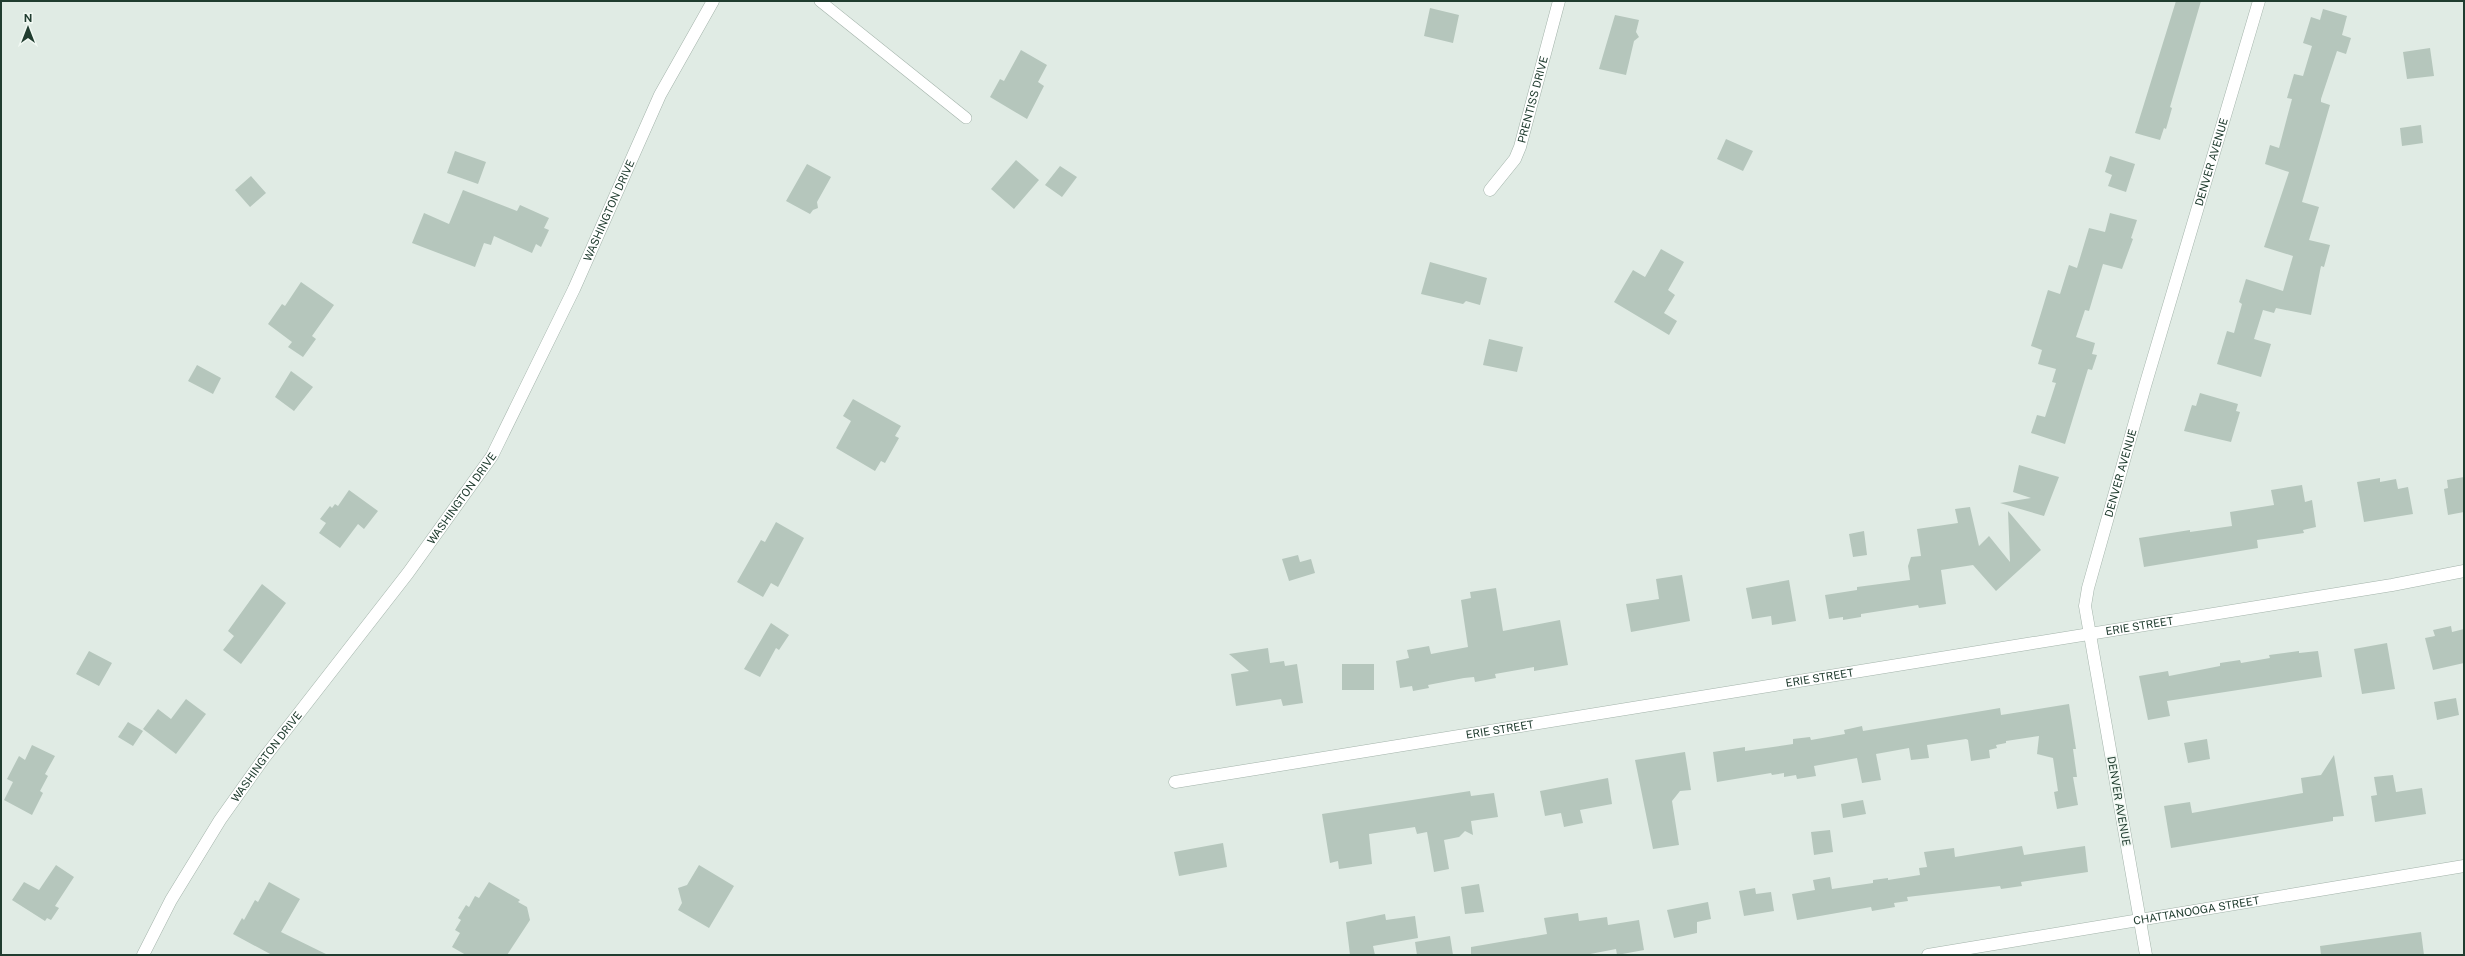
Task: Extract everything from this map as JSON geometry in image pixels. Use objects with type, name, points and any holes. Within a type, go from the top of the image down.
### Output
[{"type":"street","name":"WASHINGTON DRIVE","points":[[143,955],[172,900],[224,814],[264,758],[408,573],[492,456],[574,289],[660,95],[712,1]]},
{"type":"street","name":"PRENTISS DRIVE","points":[[1490,190],[1515,159],[1520,147],[1559,1]]},
{"type":"street","name":"DENVER AVENUE","points":[[2146,955],[2085,606],[2088,588],[2145,386],[2259,1]]},
{"type":"street","name":"ERIE STREET","points":[[1175,782],[2392,585],[2464,571]]},
{"type":"street","name":"CHATTANOOGA STREET","points":[[1928,955],[2464,866]]},
{"type":"lane","points":[[820,1],[966,118]]},
{"type":"building","points":[[2176,1],[2201,1],[2170,107],[2172,108],[2166,129],[2164,128],[2160,140],[2135,133]]},
{"type":"building","points":[[1430,8],[1459,15],[1453,43],[1424,36]]},
{"type":"building","points":[[2323,9],[2347,16],[2342,35],[2351,38],[2346,54],[2337,51],[2321,99],[2321,102],[2330,105],[2302,202],[2319,207],[2309,240],[2330,245],[2324,267],[2321,266],[2311,315],[2276,308],[2274,313],[2263,310],[2254,339],[2271,344],[2261,377],[2217,364],[2227,331],[2234,333],[2242,304],[2239,302],[2246,279],[2283,291],[2293,256],[2264,247],[2289,172],[2265,164],[2270,145],[2279,148],[2292,99],[2287,98],[2294,74],[2303,76],[2312,46],[2303,43],[2311,17],[2320,20]]},
{"type":"building","points":[[1615,15],[1639,20],[1636,32],[1639,37],[1634,41],[1626,75],[1599,69]]},
{"type":"building","points":[[2430,48],[2434,76],[2407,79],[2403,52]]},
{"type":"building","points":[[1021,50],[1047,65],[1038,82],[1044,86],[1027,119],[990,97],[1000,79],[1004,81]]},
{"type":"building","points":[[2421,125],[2423,143],[2402,146],[2400,128]]},
{"type":"building","points":[[1726,139],[1753,151],[1743,171],[1717,159]]},
{"type":"building","points":[[455,151],[486,162],[478,184],[447,173]]},
{"type":"building","points":[[2110,156],[2135,164],[2126,192],[2108,186],[2112,175],[2105,172]]},
{"type":"building","points":[[1016,160],[1039,180],[1014,209],[991,189]]},
{"type":"building","points":[[807,164],[831,177],[817,202],[818,208],[813,210],[810,214],[786,201]]},
{"type":"building","points":[[1060,166],[1077,177],[1062,197],[1045,185]]},
{"type":"building","points":[[251,176],[266,193],[250,207],[235,190]]},
{"type":"building","points":[[463,190],[517,211],[520,205],[549,218],[544,228],[549,230],[541,247],[536,244],[532,253],[494,236],[491,245],[484,243],[475,267],[412,243],[424,213],[449,224]]},
{"type":"building","points":[[2110,213],[2137,220],[2131,238],[2133,239],[2122,269],[2103,264],[2089,311],[2085,310],[2076,337],[2095,343],[2092,354],[2097,355],[2092,370],[2088,369],[2065,444],[2031,433],[2037,415],[2045,417],[2056,383],[2052,382],[2056,369],[2038,364],[2042,350],[2031,346],[2048,290],[2060,294],[2069,265],[2077,268],[2089,228],[2105,232]]},
{"type":"building","points":[[1661,249],[1684,262],[1668,290],[1675,295],[1664,313],[1677,321],[1669,335],[1614,302],[1633,270],[1645,277]]},
{"type":"building","points":[[1430,262],[1487,278],[1480,305],[1466,301],[1463,304],[1421,294]]},
{"type":"building","points":[[301,282],[334,305],[312,336],[316,339],[303,357],[288,347],[292,342],[268,324],[282,304],[285,306]]},
{"type":"building","points":[[1489,339],[1523,347],[1517,372],[1483,365]]},
{"type":"building","points":[[197,365],[221,378],[213,394],[188,381]]},
{"type":"building","points":[[291,371],[313,387],[294,411],[275,397]]},
{"type":"building","points":[[2200,393],[2238,404],[2236,411],[2240,412],[2231,442],[2184,431],[2192,405],[2196,406]]},
{"type":"building","points":[[853,399],[901,426],[895,436],[899,438],[885,463],[881,461],[875,471],[836,448],[851,421],[843,416]]},
{"type":"building","points":[[2019,465],[2059,477],[2044,516],[2000,503],[2031,498],[2013,492]]},
{"type":"building","points":[[2464,477],[2464,512],[2448,515],[2444,489],[2448,488],[2447,480]]},
{"type":"building","points":[[2380,478],[2380,482],[2396,479],[2398,489],[2408,487],[2413,514],[2364,522],[2357,482]]},
{"type":"building","points":[[2302,485],[2305,502],[2312,500],[2316,527],[2303,530],[2304,533],[2257,540],[2258,548],[2144,567],[2139,538],[2190,530],[2190,532],[2232,526],[2230,512],[2274,505],[2271,490]]},
{"type":"building","points":[[349,490],[378,511],[364,529],[358,524],[340,548],[319,533],[326,523],[320,519],[330,506],[332,508],[335,504],[338,506]]},
{"type":"building","points":[[1970,507],[1979,546],[1989,536],[2010,562],[2008,511],[2041,550],[1996,591],[1973,565],[1941,570],[1946,604],[1919,608],[1918,605],[1861,614],[1861,617],[1843,620],[1843,617],[1829,619],[1825,595],[1857,590],[1857,587],[1910,580],[1908,566],[1911,557],[1921,556],[1917,529],[1958,523],[1955,509]]},
{"type":"building","points":[[776,522],[804,538],[778,587],[771,583],[763,597],[737,582],[761,540],[765,542]]},
{"type":"building","points":[[1864,531],[1867,555],[1853,557],[1849,534]]},
{"type":"building","points":[[1298,555],[1300,562],[1311,559],[1315,573],[1289,581],[1282,559]]},
{"type":"building","points":[[1682,575],[1690,621],[1631,632],[1626,604],[1659,599],[1656,579]]},
{"type":"building","points":[[1789,580],[1796,621],[1772,625],[1771,616],[1752,619],[1746,588]]},
{"type":"building","points":[[262,584],[286,603],[241,664],[223,650],[234,636],[228,631]]},
{"type":"building","points":[[1496,588],[1503,631],[1560,620],[1568,665],[1534,671],[1534,667],[1495,674],[1496,678],[1475,682],[1474,677],[1464,678],[1428,685],[1429,688],[1413,691],[1412,686],[1400,688],[1396,661],[1409,658],[1407,650],[1429,646],[1431,654],[1468,647],[1461,600],[1471,598],[1470,592]]},
{"type":"building","points":[[771,623],[789,635],[779,650],[776,648],[760,677],[744,669]]},
{"type":"building","points":[[2451,626],[2452,632],[2464,629],[2464,663],[2433,670],[2425,638],[2435,636],[2433,630]]},
{"type":"building","points":[[2387,643],[2395,689],[2362,694],[2354,649]]},
{"type":"building","points":[[1268,648],[1270,663],[1284,661],[1285,666],[1297,664],[1303,703],[1283,706],[1281,699],[1236,706],[1231,674],[1249,671],[1229,654]]},
{"type":"building","points":[[89,651],[112,663],[99,686],[76,674]]},
{"type":"building","points":[[2299,651],[2299,653],[2318,651],[2322,677],[2167,701],[2170,716],[2148,720],[2139,676],[2168,671],[2169,676],[2220,666],[2220,663],[2240,660],[2241,663],[2270,658],[2269,655]]},
{"type":"building","points":[[1342,664],[1374,664],[1374,690],[1342,690]]},
{"type":"building","points":[[2456,698],[2459,715],[2437,720],[2434,702]]},
{"type":"building","points":[[186,699],[206,714],[176,754],[143,729],[158,709],[171,719]]},
{"type":"building","points":[[2069,704],[2076,749],[2073,749],[2077,777],[2073,777],[2078,805],[2057,809],[2054,792],[2058,791],[2053,758],[2037,754],[2039,736],[2006,741],[2006,743],[1996,745],[1997,748],[1989,750],[1990,758],[1971,761],[1968,740],[1966,739],[1927,745],[1929,758],[1911,760],[1909,748],[1876,754],[1881,780],[1862,783],[1857,758],[1814,766],[1816,776],[1797,779],[1796,775],[1784,777],[1784,773],[1772,775],[1771,773],[1717,782],[1713,752],[1745,747],[1745,751],[1793,744],[1793,739],[1810,737],[1811,740],[1845,734],[1844,730],[1862,726],[1863,731],[2000,708],[2001,715]]},
{"type":"building","points":[[128,722],[143,731],[133,746],[118,737]]},
{"type":"building","points":[[2207,739],[2210,759],[2188,763],[2184,743]]},
{"type":"building","points":[[32,745],[55,756],[45,774],[48,776],[40,791],[43,793],[32,815],[4,800],[13,782],[7,779],[19,756],[25,760]]},
{"type":"building","points":[[1685,752],[1691,790],[1680,791],[1672,801],[1679,845],[1653,849],[1635,760]]},
{"type":"building","points":[[2334,755],[2344,816],[2333,817],[2333,821],[2171,848],[2164,806],[2190,802],[2192,813],[2303,793],[2301,778],[2321,775]]},
{"type":"building","points":[[2393,775],[2396,792],[2422,788],[2426,814],[2375,822],[2371,796],[2377,795],[2374,777]]},
{"type":"building","points":[[1608,778],[1612,804],[1580,810],[1583,823],[1564,827],[1561,813],[1545,816],[1540,791]]},
{"type":"building","points":[[1470,791],[1471,796],[1494,793],[1498,817],[1471,821],[1473,835],[1465,831],[1459,837],[1444,840],[1449,869],[1434,872],[1427,832],[1417,834],[1415,827],[1369,834],[1372,864],[1339,869],[1338,861],[1330,863],[1322,814]]},
{"type":"building","points":[[1863,800],[1866,814],[1843,818],[1841,804]]},
{"type":"building","points":[[1830,830],[1833,852],[1814,855],[1811,832]]},
{"type":"building","points":[[1223,843],[1227,867],[1179,876],[1174,852]]},
{"type":"building","points":[[2022,846],[2024,855],[2085,846],[2088,872],[2021,882],[2022,886],[2001,889],[2000,886],[1907,897],[1908,901],[1894,903],[1895,907],[1872,911],[1871,907],[1797,920],[1792,894],[1815,890],[1813,880],[1830,877],[1832,889],[1873,883],[1873,880],[1888,878],[1888,880],[1920,875],[1919,868],[1927,867],[1924,852],[1954,848],[1955,857]]},
{"type":"building","points":[[56,865],[74,877],[55,906],[59,908],[51,920],[47,918],[45,921],[12,900],[24,882],[39,890]]},
{"type":"building","points":[[699,865],[734,886],[709,928],[678,910],[682,903],[678,888],[687,885]]},
{"type":"building","points":[[269,882],[300,899],[281,932],[328,955],[272,955],[233,934],[242,918],[244,920],[255,900],[258,902]]},
{"type":"building","points":[[489,882],[520,900],[518,902],[527,907],[530,920],[507,955],[466,955],[452,947],[460,933],[455,930],[461,920],[458,918],[466,905],[469,907],[475,896],[479,898]]},
{"type":"building","points":[[1479,884],[1484,912],[1465,914],[1461,887]]},
{"type":"building","points":[[1755,888],[1756,894],[1771,892],[1774,911],[1744,916],[1739,891]]},
{"type":"building","points":[[1708,902],[1711,919],[1697,922],[1697,933],[1674,938],[1667,910]]},
{"type":"building","points":[[1578,913],[1579,921],[1607,917],[1608,925],[1639,920],[1644,950],[1617,955],[1616,949],[1585,955],[1471,955],[1471,947],[1547,934],[1544,918]]},
{"type":"building","points":[[1385,914],[1386,920],[1415,916],[1418,938],[1373,946],[1375,955],[1350,955],[1346,922]]},
{"type":"building","points":[[2421,932],[2424,955],[2321,955],[2320,946]]},
{"type":"building","points":[[1450,936],[1453,955],[1417,955],[1415,942]]}]
